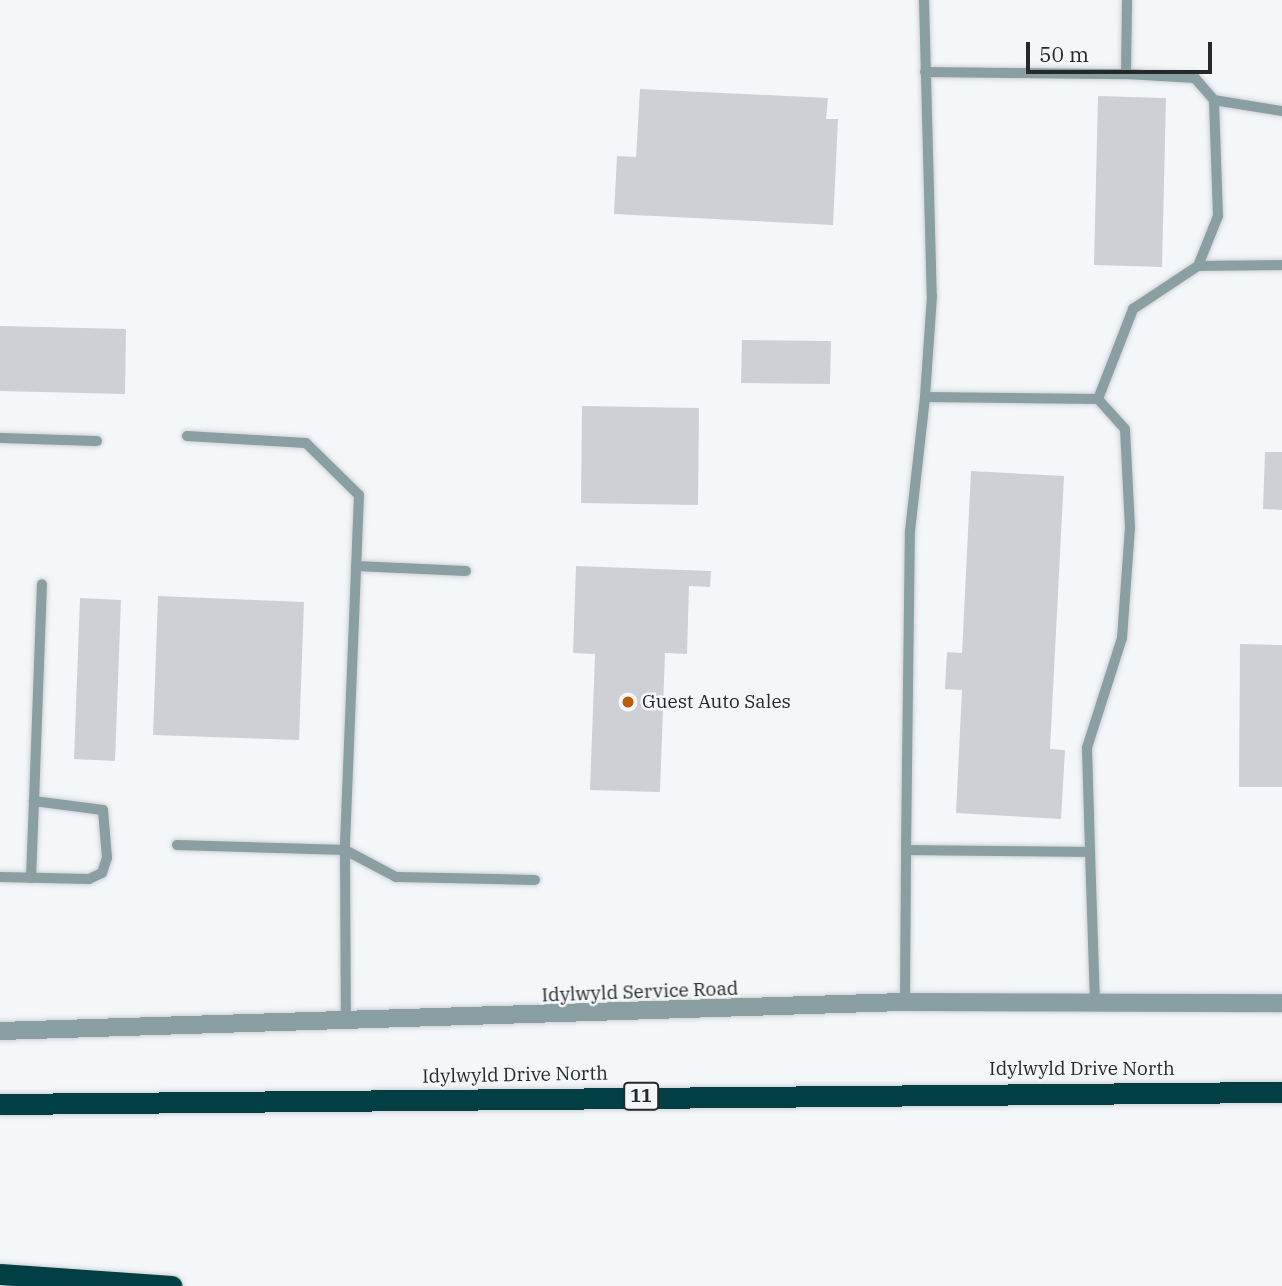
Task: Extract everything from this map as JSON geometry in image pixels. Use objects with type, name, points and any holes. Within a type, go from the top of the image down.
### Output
[{"type":"highway","name":"Idylwyld Drive North","points":[[0,1104],[1282,1092]]},
{"type":"highway","points":[[0,1274],[172,1286]]},
{"type":"street","name":"Idylwyld Service Road","points":[[0,1031],[346,1024],[905,1002],[1282,1003]]},
{"type":"lane","points":[[905,1002],[910,531],[925,397],[932,296],[924,0]]},
{"type":"lane","points":[[1126,74],[1127,0]]},
{"type":"lane","points":[[925,72],[1126,74],[1195,78],[1214,100],[1218,216],[1198,266]]},
{"type":"lane","points":[[1214,100],[1282,111]]},
{"type":"lane","points":[[1098,399],[1133,309],[1198,266],[1282,265]]},
{"type":"lane","points":[[925,397],[1098,399],[1125,429],[1130,527],[1122,638],[1087,748],[1095,1001]]},
{"type":"lane","points":[[187,436],[306,443],[359,495],[345,850],[346,1024]]},
{"type":"lane","points":[[0,438],[97,441]]},
{"type":"lane","points":[[356,566],[467,571]]},
{"type":"lane","points":[[31,878],[42,584]]},
{"type":"lane","points":[[0,877],[89,879],[102,873],[107,858],[103,810],[34,801]]},
{"type":"lane","points":[[177,845],[345,850],[396,877],[535,880]]},
{"type":"lane","points":[[906,850],[1090,852]]},
{"type":"building","points":[[640,89],[828,98],[826,119],[838,119],[833,225],[614,214],[617,156],[636,157]]},
{"type":"building","points":[[1098,96],[1166,98],[1162,267],[1094,265]]},
{"type":"building","points":[[0,326],[126,329],[125,394],[0,391]]},
{"type":"building","points":[[742,340],[831,341],[830,384],[741,383]]},
{"type":"building","points":[[582,406],[699,408],[698,505],[581,503]]},
{"type":"building","points":[[1265,452],[1282,452],[1282,510],[1263,509]]},
{"type":"building","points":[[971,471],[1064,476],[1050,749],[1065,750],[1061,819],[956,813],[962,690],[945,689],[947,652],[962,653]]},
{"type":"building","points":[[576,566],[711,571],[710,587],[689,586],[687,654],[665,653],[660,792],[590,790],[595,654],[573,653]]},
{"type":"building","points":[[158,596],[304,602],[299,740],[153,735]]},
{"type":"building","points":[[80,598],[121,600],[115,761],[74,759]]},
{"type":"building","points":[[1240,644],[1282,645],[1282,787],[1239,787]]},
{"type":"place","name":"Guest Auto Sales","points":[[628,702]]}]
